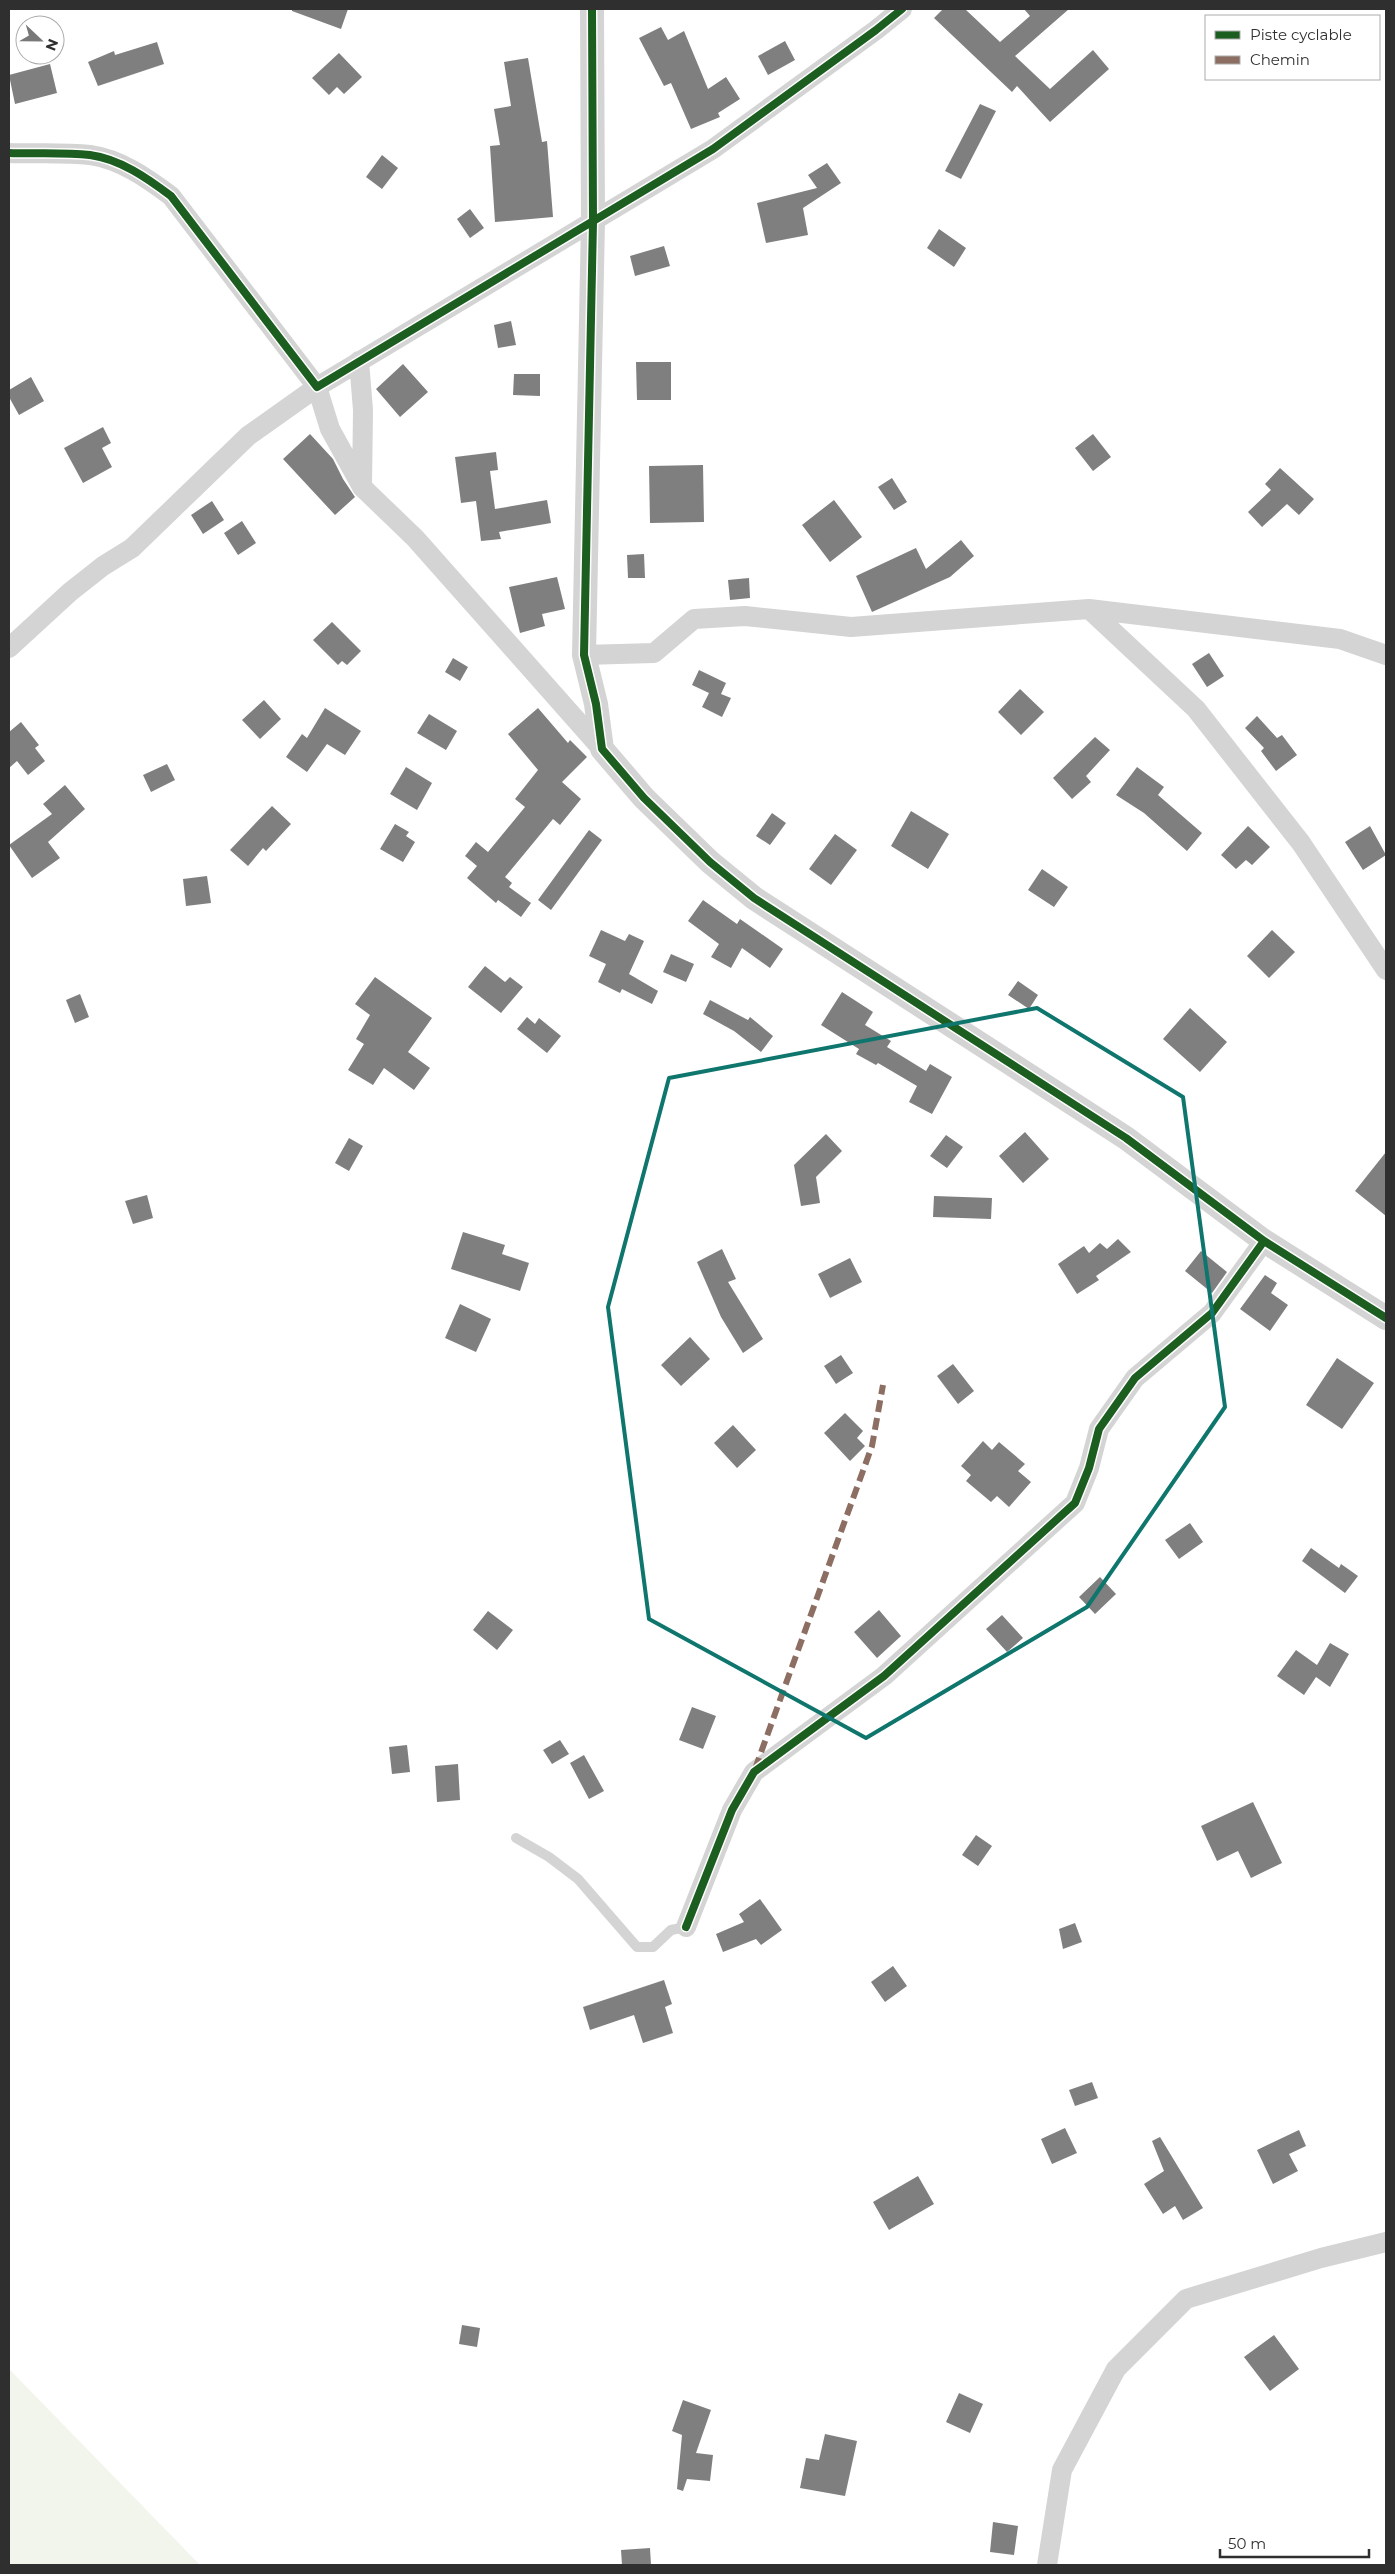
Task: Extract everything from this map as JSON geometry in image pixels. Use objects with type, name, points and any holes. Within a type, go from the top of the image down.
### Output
[{"type":"street","points":[[592,9],[593,222],[584,655],[596,704],[602,749]]},
{"type":"street","points":[[9,648],[70,592],[103,566],[132,548],[248,436],[317,387],[359,361],[713,149],[902,9]]},
{"type":"street","points":[[9,153],[90,155],[122,165],[147,178],[171,196],[317,387],[330,429],[362,487],[415,538],[676,831],[754,898],[1126,1138],[1264,1241],[1386,1318]]},
{"type":"street","points":[[359,361],[363,410],[362,487]]},
{"type":"street","points":[[584,655],[654,653],[694,619],[745,616],[851,627],[1090,609],[1340,639],[1386,655]]},
{"type":"street","points":[[1090,609],[1196,709],[1301,843],[1386,970]]},
{"type":"street","points":[[686,1927],[732,1810],[754,1772],[884,1676],[1075,1503],[1089,1468],[1099,1429],[1135,1378],[1212,1313],[1264,1241]]},
{"type":"street","points":[[1047,2565],[1062,2470],[1116,2369],[1186,2299],[1321,2258],[1386,2242]]},
{"type":"lane","points":[[516,1838],[549,1857],[578,1879],[637,1947],[654,1948],[672,1930],[686,1927]]},
{"type":"highlighted area","points":[[1037,1008],[1183,1097],[1225,1407],[1087,1607],[866,1738],[649,1619],[608,1307],[669,1078]]},
{"type":"shaded area","points":[[9,2369],[200,2565],[9,2565]]},
{"type":"building","points":[[292,9],[348,9],[341,29],[292,11]]},
{"type":"building","points":[[943,9],[965,9],[1000,42],[1030,16],[1024,9],[1069,9],[1015,56],[1050,89],[1093,50],[1109,69],[1050,122],[1017,86],[1012,92],[934,18]]},
{"type":"building","points":[[661,27],[668,40],[684,31],[708,89],[726,77],[740,99],[718,113],[720,117],[691,129],[671,83],[664,86],[639,38]]},
{"type":"building","points":[[785,41],[795,60],[768,75],[758,56]]},
{"type":"building","points":[[157,42],[164,64],[98,86],[88,62],[114,51],[115,55]]},
{"type":"building","points":[[339,53],[362,77],[344,94],[337,87],[329,95],[312,78]]},
{"type":"building","points":[[528,58],[542,142],[547,141],[553,217],[495,222],[490,146],[500,145],[494,109],[511,106],[504,62]]},
{"type":"building","points":[[50,65],[57,93],[15,104],[9,75]]},
{"type":"building","points":[[980,104],[996,111],[961,179],[945,171]]},
{"type":"building","points":[[382,155],[398,168],[382,189],[366,177]]},
{"type":"building","points":[[827,163],[841,183],[803,208],[808,235],[766,243],[757,203],[817,188],[808,175]]},
{"type":"building","points":[[470,209],[484,228],[470,238],[457,219]]},
{"type":"building","points":[[939,229],[966,248],[954,267],[927,248]]},
{"type":"building","points":[[664,246],[670,266],[635,276],[630,256]]},
{"type":"building","points":[[511,321],[516,345],[498,348],[494,325]]},
{"type":"building","points":[[636,362],[671,362],[671,400],[637,400]]},
{"type":"building","points":[[403,364],[428,392],[400,417],[376,389]]},
{"type":"building","points":[[514,374],[540,374],[540,396],[513,395]]},
{"type":"building","points":[[31,377],[44,401],[19,415],[9,397],[9,390]]},
{"type":"building","points":[[103,427],[111,443],[102,448],[112,467],[83,483],[64,448]]},
{"type":"building","points":[[310,434],[333,459],[355,497],[335,515],[283,459]]},
{"type":"building","points":[[1093,434],[1111,457],[1093,471],[1075,448]]},
{"type":"building","points":[[496,452],[498,470],[490,471],[495,509],[547,500],[551,523],[499,532],[501,539],[481,541],[476,501],[461,503],[455,457]]},
{"type":"building","points":[[703,465],[704,522],[650,523],[649,466]]},
{"type":"building","points":[[1280,468],[1314,499],[1299,515],[1287,504],[1262,527],[1248,512],[1271,490],[1265,484]]},
{"type":"building","points":[[892,478],[907,502],[894,510],[878,487]]},
{"type":"building","points":[[834,500],[862,537],[830,562],[802,525]]},
{"type":"building","points":[[212,501],[224,520],[203,534],[191,515]]},
{"type":"building","points":[[242,521],[256,543],[238,555],[224,533]]},
{"type":"building","points":[[961,540],[974,556],[950,577],[872,612],[856,576],[916,548],[926,569]]},
{"type":"building","points":[[644,554],[645,578],[628,578],[627,555]]},
{"type":"building","points":[[557,577],[565,609],[542,614],[545,626],[520,633],[509,587]]},
{"type":"building","points":[[749,578],[750,598],[730,600],[728,580]]},
{"type":"building","points":[[332,622],[361,651],[347,665],[342,661],[338,665],[313,640]]},
{"type":"building","points":[[1209,653],[1224,676],[1207,687],[1192,664]]},
{"type":"building","points":[[453,658],[468,667],[460,681],[445,672]]},
{"type":"building","points":[[699,670],[726,683],[721,694],[731,698],[722,717],[702,707],[709,693],[692,685]]},
{"type":"building","points":[[1020,689],[1044,712],[1021,735],[998,712]]},
{"type":"building","points":[[264,700],[281,719],[260,739],[242,720]]},
{"type":"building","points":[[325,708],[361,731],[345,755],[327,744],[307,772],[286,757],[302,734],[307,738]]},
{"type":"building","points":[[538,708],[568,743],[570,740],[587,757],[562,782],[581,799],[560,825],[553,819],[505,877],[512,883],[509,887],[531,903],[521,917],[498,900],[496,903],[467,878],[477,866],[465,856],[476,842],[488,852],[525,807],[515,799],[538,770],[508,734]]},
{"type":"building","points":[[429,714],[457,731],[446,750],[417,733]]},
{"type":"building","points":[[1257,716],[1277,738],[1282,735],[1297,755],[1276,771],[1261,751],[1264,748],[1245,728]]},
{"type":"building","points":[[21,722],[39,745],[35,748],[45,761],[28,775],[17,761],[9,768],[9,732]]},
{"type":"building","points":[[1095,737],[1110,750],[1086,776],[1091,782],[1072,799],[1053,778]]},
{"type":"building","points":[[167,764],[175,780],[151,792],[143,775]]},
{"type":"building","points":[[406,767],[432,783],[417,810],[390,794]]},
{"type":"building","points":[[1137,767],[1164,787],[1158,795],[1202,833],[1187,851],[1144,813],[1116,795]]},
{"type":"building","points":[[65,785],[85,809],[48,842],[60,858],[32,878],[9,845],[52,814],[43,804]]},
{"type":"building","points":[[272,806],[291,824],[266,851],[263,848],[248,866],[230,850]]},
{"type":"building","points":[[911,811],[949,834],[928,869],[891,846]]},
{"type":"building","points":[[772,813],[786,823],[770,845],[756,836]]},
{"type":"building","points":[[395,824],[409,832],[406,836],[415,842],[403,862],[380,849]]},
{"type":"building","points":[[1248,826],[1270,847],[1252,865],[1246,860],[1236,869],[1221,855]]},
{"type":"building","points":[[1370,826],[1386,855],[1363,870],[1345,842]]},
{"type":"building","points":[[589,830],[602,840],[551,910],[538,900]]},
{"type":"building","points":[[835,834],[857,850],[831,885],[809,869]]},
{"type":"building","points":[[1042,869],[1068,887],[1054,907],[1028,890]]},
{"type":"building","points":[[207,876],[211,903],[186,906],[183,879]]},
{"type":"building","points":[[703,900],[737,924],[740,919],[783,949],[770,968],[742,948],[731,968],[711,957],[719,944],[688,921]]},
{"type":"building","points":[[601,930],[625,941],[629,934],[644,941],[629,974],[658,991],[652,1004],[622,989],[620,993],[598,982],[606,964],[589,956]]},
{"type":"building","points":[[1272,930],[1295,952],[1269,978],[1247,956]]},
{"type":"building","points":[[671,954],[694,964],[686,982],[663,972]]},
{"type":"building","points":[[485,966],[505,982],[510,977],[523,987],[501,1013],[468,987]]},
{"type":"building","points":[[375,977],[432,1018],[408,1052],[430,1068],[414,1090],[384,1068],[373,1085],[348,1070],[364,1044],[356,1039],[370,1015],[355,1004]]},
{"type":"building","points":[[1018,981],[1038,995],[1029,1009],[1008,995]]},
{"type":"building","points":[[842,992],[873,1012],[865,1025],[891,1041],[887,1047],[926,1071],[930,1064],[952,1077],[932,1114],[909,1102],[917,1086],[878,1063],[876,1065],[856,1054],[859,1049],[821,1025]]},
{"type":"building","points":[[80,994],[89,1017],[75,1023],[66,1000]]},
{"type":"building","points":[[710,1000],[748,1020],[750,1017],[773,1036],[761,1052],[734,1031],[703,1014]]},
{"type":"building","points":[[1190,1008],[1227,1042],[1200,1072],[1163,1039]]},
{"type":"building","points":[[527,1017],[535,1024],[539,1018],[561,1036],[547,1053],[517,1029]]},
{"type":"building","points":[[1025,1132],[1049,1159],[1023,1183],[999,1156]]},
{"type":"building","points":[[826,1134],[842,1151],[816,1177],[820,1203],[801,1206],[794,1165]]},
{"type":"building","points":[[946,1135],[963,1147],[947,1168],[930,1156]]},
{"type":"building","points":[[349,1138],[363,1146],[349,1171],[335,1163]]},
{"type":"building","points":[[1386,1152],[1386,1216],[1355,1191]]},
{"type":"building","points":[[147,1195],[153,1218],[133,1224],[125,1201]]},
{"type":"building","points":[[934,1196],[992,1198],[991,1219],[933,1217]]},
{"type":"building","points":[[463,1232],[505,1245],[502,1254],[529,1263],[520,1291],[451,1269]]},
{"type":"building","points":[[1118,1239],[1131,1252],[1096,1276],[1099,1280],[1077,1294],[1058,1264],[1084,1246],[1089,1253],[1100,1243],[1107,1249]]},
{"type":"building","points":[[722,1249],[736,1279],[728,1282],[763,1339],[743,1353],[721,1317],[697,1262]]},
{"type":"building","points":[[1201,1251],[1227,1272],[1212,1293],[1185,1271]]},
{"type":"building","points":[[850,1258],[862,1282],[830,1298],[818,1274]]},
{"type":"building","points":[[1265,1275],[1277,1283],[1271,1293],[1288,1305],[1270,1331],[1240,1309]]},
{"type":"building","points":[[460,1304],[491,1319],[476,1352],[445,1338]]},
{"type":"building","points":[[690,1337],[710,1359],[681,1386],[661,1365]]},
{"type":"building","points":[[841,1355],[853,1373],[836,1384],[824,1366]]},
{"type":"building","points":[[1337,1358],[1374,1383],[1342,1429],[1306,1405]]},
{"type":"building","points":[[953,1364],[974,1391],[958,1404],[937,1376]]},
{"type":"building","points":[[845,1413],[863,1431],[857,1438],[865,1446],[850,1461],[824,1433]]},
{"type":"building","points":[[733,1425],[756,1450],[737,1468],[714,1443]]},
{"type":"building","points":[[983,1441],[992,1450],[999,1442],[1025,1464],[1018,1471],[1031,1482],[1009,1507],[997,1496],[991,1502],[966,1481],[971,1475],[961,1466]]},
{"type":"building","points":[[1190,1523],[1203,1542],[1179,1559],[1165,1540]]},
{"type":"building","points":[[1311,1548],[1339,1568],[1341,1564],[1358,1576],[1345,1593],[1302,1561]]},
{"type":"building","points":[[1100,1577],[1116,1594],[1095,1614],[1079,1597]]},
{"type":"building","points":[[879,1610],[901,1636],[877,1658],[854,1632]]},
{"type":"building","points":[[488,1611],[513,1630],[497,1650],[473,1630]]},
{"type":"building","points":[[1002,1615],[1023,1638],[1007,1652],[986,1629]]},
{"type":"building","points":[[1330,1643],[1349,1654],[1330,1687],[1316,1677],[1304,1695],[1277,1676],[1296,1650],[1317,1665]]},
{"type":"building","points":[[692,1707],[716,1716],[703,1749],[679,1740]]},
{"type":"building","points":[[560,1740],[569,1754],[552,1764],[543,1750]]},
{"type":"building","points":[[407,1745],[410,1772],[392,1774],[389,1747]]},
{"type":"building","points":[[584,1755],[604,1791],[589,1799],[570,1763]]},
{"type":"building","points":[[458,1764],[460,1800],[437,1802],[435,1766]]},
{"type":"building","points":[[1253,1802],[1282,1863],[1251,1878],[1238,1851],[1217,1861],[1201,1826]]},
{"type":"building","points":[[976,1835],[992,1846],[978,1866],[962,1855]]},
{"type":"building","points":[[760,1899],[782,1930],[761,1945],[756,1939],[723,1952],[716,1934],[744,1922],[739,1914]]},
{"type":"building","points":[[1075,1923],[1082,1942],[1063,1949],[1059,1929]]},
{"type":"building","points":[[893,1966],[907,1986],[885,2002],[871,1982]]},
{"type":"building","points":[[664,1980],[672,2004],[665,2007],[673,2033],[643,2043],[634,2015],[590,2030],[583,2007]]},
{"type":"building","points":[[1092,2082],[1098,2098],[1075,2106],[1069,2090]]},
{"type":"building","points":[[1065,2128],[1077,2153],[1052,2164],[1041,2139]]},
{"type":"building","points":[[1299,2130],[1306,2146],[1289,2154],[1298,2171],[1273,2184],[1257,2150]]},
{"type":"building","points":[[1160,2137],[1203,2208],[1183,2220],[1175,2206],[1163,2214],[1144,2184],[1164,2171],[1152,2141]]},
{"type":"building","points":[[918,2176],[934,2204],[889,2230],[873,2202]]},
{"type":"building","points":[[462,2325],[480,2328],[477,2347],[459,2344]]},
{"type":"building","points":[[1274,2335],[1299,2369],[1270,2391],[1244,2357]]},
{"type":"building","points":[[959,2393],[983,2404],[970,2433],[946,2422]]},
{"type":"building","points":[[683,2400],[711,2410],[696,2453],[713,2455],[710,2481],[687,2479],[683,2491],[677,2489],[682,2435],[672,2431]]},
{"type":"building","points":[[825,2434],[857,2441],[845,2496],[800,2488],[806,2458],[819,2460]]},
{"type":"building","points":[[993,2522],[1018,2526],[1014,2555],[990,2552]]},
{"type":"building","points":[[650,2548],[651,2565],[622,2565],[621,2550]]},
{"type":"marked path","points":[[755,1769],[872,1446],[883,1385]]},
{"type":"cycle path","points":[[592,9],[593,222],[584,655],[596,704],[602,749],[644,798],[710,862],[754,898],[1126,1138],[1264,1241],[1386,1318]]},
{"type":"cycle path","points":[[9,153],[70,154],[101,157],[133,170],[171,196],[317,387],[713,149],[902,9]]},
{"type":"cycle path","points":[[686,1927],[732,1810],[754,1772],[884,1676],[1075,1503],[1089,1468],[1099,1429],[1135,1378],[1212,1313],[1264,1241]]}]
